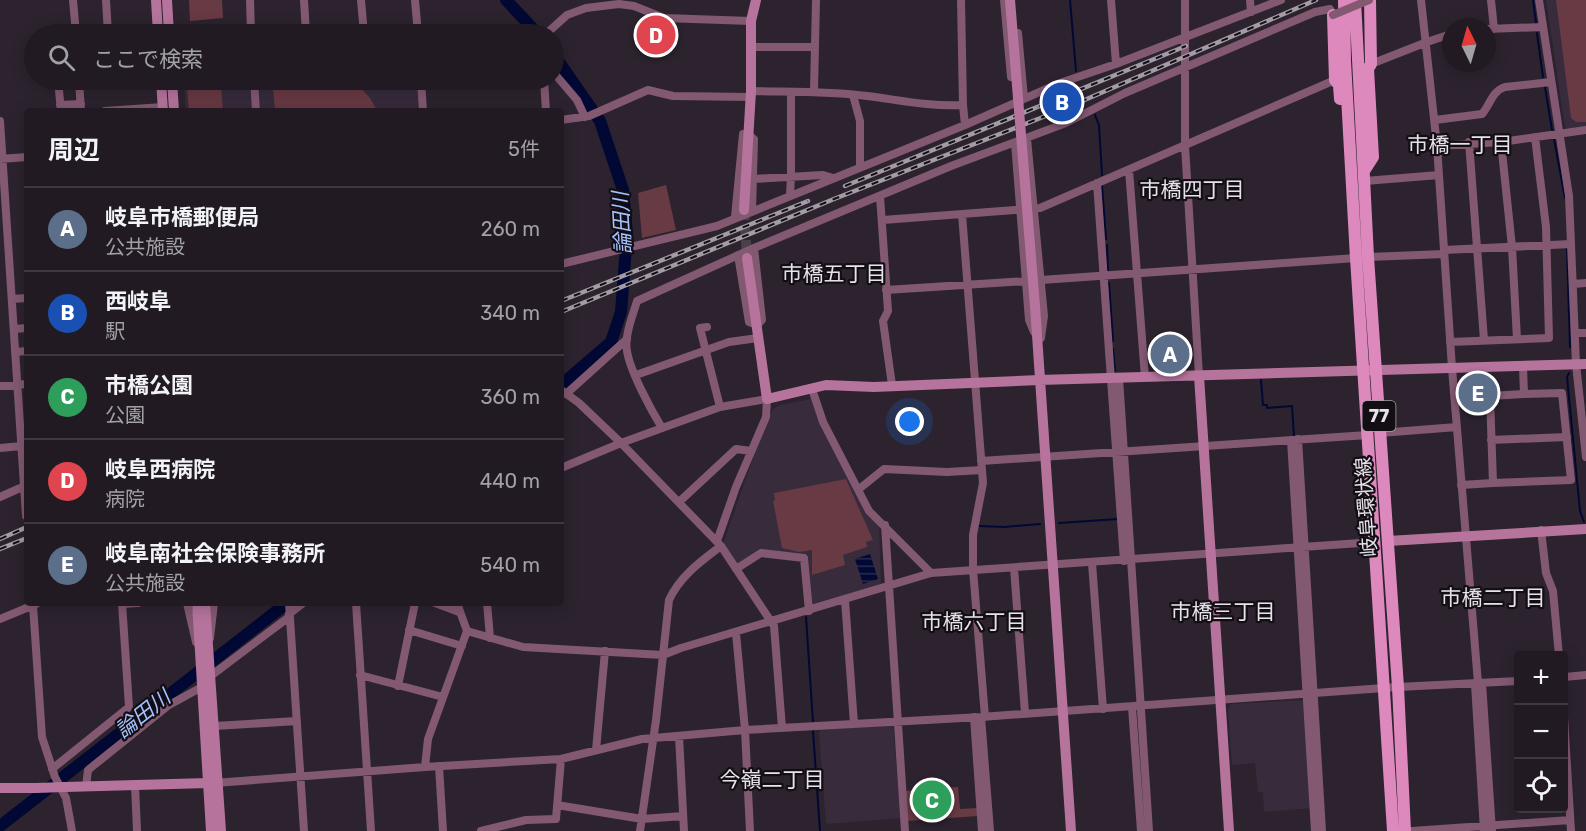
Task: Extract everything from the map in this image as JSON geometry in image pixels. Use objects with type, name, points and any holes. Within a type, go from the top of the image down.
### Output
[{"type":"main road","name":"岐阜環状線","points":[[1344,0],[1351,172],[1362,258],[1391,687],[1406,831]]},
{"type":"main road","name":"岐阜環状線","points":[[1356,0],[1358,89],[1365,176],[1362,258]]},
{"type":"main road","points":[[1365,176],[1373,157],[1368,69],[1371,64],[1370,0]]},
{"type":"main road","points":[[1333,15],[1335,80],[1339,85],[1343,160],[1345,167],[1351,172]]},
{"type":"main road","name":"岐阜環状線","points":[[1391,687],[1393,831]]},
{"type":"street","points":[[73,0],[75,24]]},
{"type":"street","points":[[106,0],[107,24]]},
{"type":"street","points":[[156,0],[157,24]]},
{"type":"street","points":[[167,0],[168,24]]},
{"type":"street","points":[[250,0],[251,24]]},
{"type":"street","points":[[304,0],[305,24]]},
{"type":"street","points":[[361,0],[363,24]]},
{"type":"street","points":[[415,0],[417,24]]},
{"type":"street","points":[[744,213],[751,94],[751,21],[756,0]]},
{"type":"street","points":[[814,91],[816,0]]},
{"type":"street","points":[[961,0],[965,124]]},
{"type":"street","points":[[1004,0],[1014,103]]},
{"type":"street","points":[[1010,0],[1039,348],[1039,380],[1071,831]]},
{"type":"street","points":[[1111,0],[1116,64]]},
{"type":"street","points":[[1185,0],[1185,146],[1229,831]]},
{"type":"street","points":[[1250,0],[1251,12]]},
{"type":"street","points":[[564,263],[618,248],[717,226],[1067,80],[1116,64],[1281,0]]},
{"type":"street","points":[[662,428],[626,351],[637,301],[743,257],[754,248],[951,166],[1028,139],[1076,119],[1125,93],[1315,12],[1330,9],[1333,15],[1370,0]]},
{"type":"street","points":[[1421,0],[1437,146],[1488,828]]},
{"type":"street","points":[[1490,18],[1491,0]]},
{"type":"street","points":[[1539,0],[1569,196],[1575,333],[1581,364],[1586,456]]},
{"type":"street","points":[[557,24],[567,15],[586,8],[619,2],[664,18],[751,21]]},
{"type":"street","points":[[1496,29],[1543,27]]},
{"type":"street","points":[[1018,33],[1024,98]]},
{"type":"street","points":[[1371,64],[1442,37]]},
{"type":"street","points":[[751,47],[815,48]]},
{"type":"street","points":[[883,220],[1040,208],[1335,80]]},
{"type":"street","points":[[1434,120],[1482,114],[1499,89],[1505,87],[1551,82]]},
{"type":"street","points":[[564,85],[587,117]]},
{"type":"street","points":[[59,90],[60,108],[81,108],[80,90]]},
{"type":"street","points":[[163,90],[167,108]]},
{"type":"street","points":[[167,108],[170,90]]},
{"type":"street","points":[[255,90],[256,108]]},
{"type":"street","points":[[422,90],[423,108]]},
{"type":"street","points":[[545,90],[546,108]]},
{"type":"street","points":[[564,120],[587,117],[648,90],[673,96],[814,91],[938,106],[963,105]]},
{"type":"street","points":[[789,195],[791,92]]},
{"type":"street","points":[[853,95],[860,121],[860,167]]},
{"type":"street","points":[[0,121],[24,466]]},
{"type":"street","points":[[1437,146],[1469,142],[1502,142],[1586,130]]},
{"type":"street","points":[[744,213],[753,179],[754,139],[749,135]]},
{"type":"street","points":[[1450,342],[1549,338],[1542,188],[1535,137]]},
{"type":"street","points":[[1028,139],[1044,316],[1039,348]]},
{"type":"street","points":[[1469,142],[1484,340]]},
{"type":"street","points":[[1502,142],[1512,247],[1517,339]]},
{"type":"street","points":[[1015,143],[1029,320],[1039,348]]},
{"type":"street","points":[[1,159],[24,157]]},
{"type":"street","points":[[1129,170],[1145,377]]},
{"type":"street","points":[[753,179],[823,175],[833,178]]},
{"type":"street","points":[[1365,176],[1439,175]]},
{"type":"street","points":[[1097,183],[1120,451],[1136,706],[1141,831]]},
{"type":"street","points":[[880,196],[888,311],[883,321],[892,385]]},
{"type":"street","points":[[962,214],[974,383],[984,483],[973,535],[982,831]]},
{"type":"street","points":[[1041,280],[1478,248],[1571,244]]},
{"type":"street","points":[[754,248],[762,320],[757,325]]},
{"type":"street","points":[[640,831],[654,737],[669,600],[691,568],[719,544],[751,451],[766,417],[767,399],[757,325],[743,257]]},
{"type":"street","points":[[886,290],[1026,281]]},
{"type":"street","points":[[1573,284],[1586,283]]},
{"type":"street","points":[[12,299],[24,298]]},
{"type":"street","points":[[707,327],[700,328],[720,407]]},
{"type":"street","points":[[14,329],[24,328]]},
{"type":"street","points":[[1575,333],[1586,333]]},
{"type":"street","points":[[636,375],[729,342],[758,338]]},
{"type":"street","points":[[627,339],[564,392],[579,403],[621,443],[719,544],[772,622],[782,728]]},
{"type":"street","points":[[15,352],[24,351]]},
{"type":"street","points":[[564,467],[720,407],[826,386],[848,388],[1581,364]]},
{"type":"street","points":[[1523,366],[1524,394]]},
{"type":"street","points":[[0,386],[24,384]]},
{"type":"street","points":[[812,389],[823,422],[869,510],[931,573]]},
{"type":"street","points":[[1461,485],[1571,480],[1562,393],[1490,396],[1493,483]]},
{"type":"street","points":[[981,461],[1457,427]]},
{"type":"street","points":[[1491,440],[1566,437]]},
{"type":"street","points":[[1294,439],[1322,831]]},
{"type":"street","points":[[0,448],[22,446]]},
{"type":"street","points":[[679,502],[736,449],[751,451]]},
{"type":"street","points":[[859,489],[884,469],[947,472],[982,470]]},
{"type":"street","points":[[0,497],[24,487]]},
{"type":"street","points":[[885,525],[905,831]]},
{"type":"street","points":[[467,630],[523,647],[663,655],[931,573],[1127,561],[1541,530],[1586,529]]},
{"type":"street","points":[[1541,530],[1546,573],[1553,591],[1559,651]]},
{"type":"street","points":[[736,569],[761,553],[804,558],[809,611]]},
{"type":"street","points":[[1092,563],[1103,709]]},
{"type":"street","points":[[1014,568],[1025,713]]},
{"type":"street","points":[[845,600],[854,724]]},
{"type":"street","points":[[0,619],[30,606]]},
{"type":"street","points":[[35,606],[42,738],[52,769],[66,798],[72,831]]},
{"type":"street","points":[[52,769],[129,707],[122,606]]},
{"type":"street","points":[[189,606],[204,652]]},
{"type":"street","points":[[197,606],[207,679],[213,783],[221,831]]},
{"type":"street","points":[[204,652],[206,606]]},
{"type":"street","points":[[204,652],[213,623],[214,606]]},
{"type":"street","points":[[289,606],[304,831]]},
{"type":"street","points":[[86,786],[88,770],[300,606]]},
{"type":"street","points":[[356,606],[371,831]]},
{"type":"street","points":[[398,686],[414,606]]},
{"type":"street","points":[[487,606],[490,638]]},
{"type":"street","points":[[425,767],[428,739],[467,630],[458,607]]},
{"type":"street","points":[[409,630],[462,646]]},
{"type":"street","points":[[736,633],[745,730],[750,831]]},
{"type":"street","points":[[596,750],[605,651]]},
{"type":"street","points":[[360,675],[443,698]]},
{"type":"street","points":[[1568,677],[1586,675]]},
{"type":"street","points":[[207,679],[215,726],[211,831]]},
{"type":"street","points":[[0,788],[213,783],[561,759],[654,737],[1103,709],[1391,687],[1514,681]]},
{"type":"street","points":[[1311,694],[1315,831]]},
{"type":"street","points":[[1136,706],[1149,831]]},
{"type":"street","points":[[980,717],[990,831]]},
{"type":"street","points":[[215,726],[297,721]]},
{"type":"street","points":[[679,736],[684,831]]},
{"type":"street","points":[[481,831],[526,820],[556,819],[561,759]]},
{"type":"street","points":[[1566,759],[1571,831]]},
{"type":"street","points":[[439,766],[442,831]]},
{"type":"street","points":[[135,785],[137,831]]},
{"type":"street","points":[[557,805],[642,819],[683,816]]},
{"type":"street","points":[[1412,831],[1488,828],[1570,820]]},
{"type":"shaded area","points":[[189,0],[222,0],[223,18],[190,21]]},
{"type":"shaded area","points":[[1546,0],[1586,0],[1586,128],[1569,130],[1565,127]]},
{"type":"shaded area","points":[[1556,0],[1586,0],[1586,122],[1576,122],[1571,118]]},
{"type":"shaded area","points":[[184,90],[251,90],[252,108],[186,108]]},
{"type":"shaded area","points":[[187,90],[221,90],[223,108],[189,108]]},
{"type":"shaded area","points":[[259,90],[418,90],[420,108],[260,108]]},
{"type":"shaded area","points":[[273,90],[362,90],[376,108],[275,108]]},
{"type":"shaded area","points":[[666,185],[676,230],[642,238],[638,193]]},
{"type":"shaded area","points":[[814,400],[879,523],[881,584],[812,605],[808,554],[796,556],[761,550],[736,565],[723,544],[762,432],[773,409],[780,405]]},
{"type":"shaded area","points":[[846,479],[873,540],[866,542],[867,547],[843,555],[845,565],[812,575],[812,550],[799,552],[782,548],[773,501],[775,500],[774,493]]},
{"type":"shaded area","points":[[1305,700],[1313,808],[1264,812],[1263,792],[1258,792],[1255,763],[1232,765],[1228,709],[1231,704]]},
{"type":"shaded area","points":[[893,725],[901,818],[826,824],[819,733],[821,730]]},
{"type":"shaded area","points":[[958,787],[960,809],[977,808],[978,816],[907,821],[904,791]]},
{"type":"water","points":[[870,554],[878,579],[863,584],[855,559]]},
{"type":"waterway","name":"論田川","points":[[506,0],[529,24]]},
{"type":"waterway","points":[[1070,0],[1076,71]]},
{"type":"waterway","points":[[1533,0],[1536,23]]},
{"type":"waterway","points":[[1537,33],[1543,77]]},
{"type":"waterway","name":"論田川","points":[[564,69],[600,121],[623,190],[627,234],[621,312],[611,342],[564,382]]},
{"type":"waterway","points":[[1545,87],[1552,130]]},
{"type":"waterway","points":[[1095,115],[1099,125],[1102,175]]},
{"type":"waterway","points":[[1554,139],[1565,198]]},
{"type":"waterway","points":[[1102,186],[1106,239]]},
{"type":"waterway","points":[[1107,245],[1108,270]]},
{"type":"waterway","points":[[1567,249],[1570,347]]},
{"type":"waterway","points":[[1109,283],[1113,341]]},
{"type":"waterway","points":[[1113,349],[1115,371]]},
{"type":"waterway","points":[[1569,373],[1567,377],[1580,511],[1584,522]]},
{"type":"waterway","points":[[1261,380],[1263,405],[1267,405],[1267,408],[1292,406],[1294,437]]},
{"type":"waterway","points":[[1059,523],[1118,519]]},
{"type":"waterway","points":[[979,526],[1004,527],[1040,524]]},
{"type":"waterway","name":"論田川","points":[[0,826],[283,606]]},
{"type":"waterway","points":[[806,617],[813,722]]},
{"type":"waterway","points":[[813,731],[820,831]]},
{"type":"tunnel","points":[[744,210],[747,258]]},
{"type":"railway","points":[[564,311],[834,199],[1066,108],[1316,0]]},
{"type":"railway","points":[[845,186],[1186,46]]},
{"type":"railway","points":[[564,300],[808,201]]},
{"type":"railway","points":[[0,539],[24,528]]},
{"type":"railway","points":[[0,549],[24,539]]},
{"type":"place","name":"岐阜西病院","points":[[656,35]]},
{"type":"place","name":"西岐阜","points":[[1062,102]]},
{"type":"place","name":"岐阜市橋郵便局","points":[[1170,354]]},
{"type":"place","name":"岐阜南社会保険事務所","points":[[1478,393]]},
{"type":"place","name":"市橋公園","points":[[932,800]]},
{"type":"district","name":"市橋一丁目","points":[[1460,145]]},
{"type":"district","name":"市橋四丁目","points":[[1192,190]]},
{"type":"district","name":"市橋五丁目","points":[[834,274]]},
{"type":"district","name":"市橋二丁目","points":[[1493,598]]},
{"type":"district","name":"市橋三丁目","points":[[1223,612]]},
{"type":"district","name":"市橋六丁目","points":[[974,622]]},
{"type":"district","name":"今嶺二丁目","points":[[772,780]]}]
